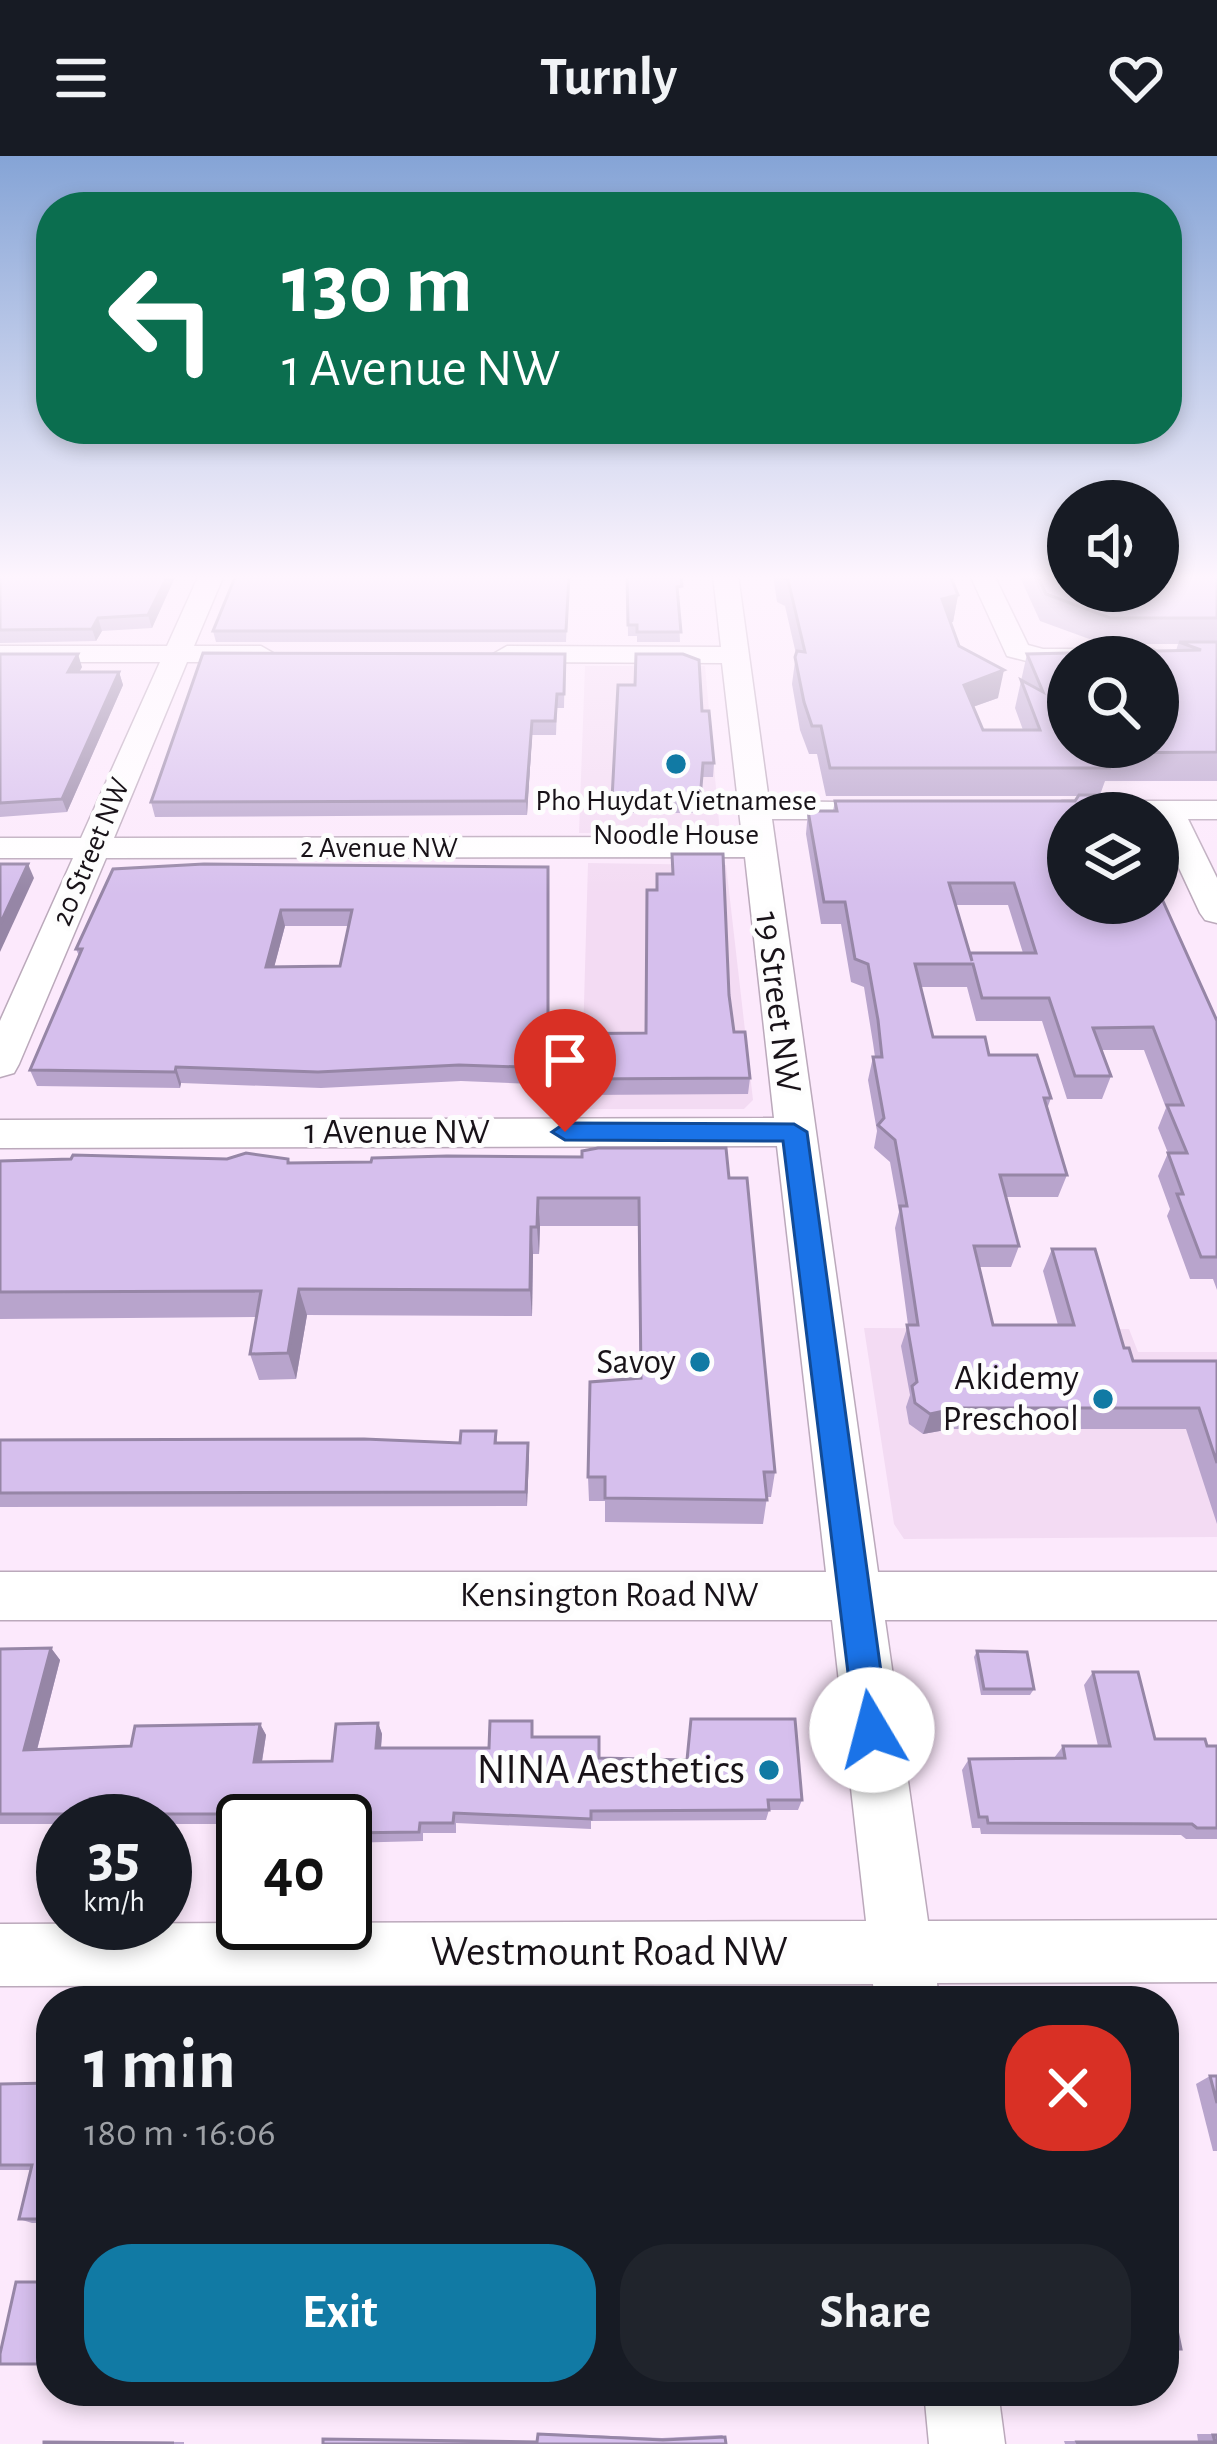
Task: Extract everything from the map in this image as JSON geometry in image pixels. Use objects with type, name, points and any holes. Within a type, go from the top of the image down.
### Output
[{"type":"street","name":"20 Street NW","points":[[0,1064],[166,682]]},
{"type":"street","name":"19 Street NW","points":[[738,682],[904,1976]]},
{"type":"street","name":"2 Avenue NW","points":[[0,848],[755,828],[919,810]]},
{"type":"street","points":[[1030,810],[1047,810]]},
{"type":"street","points":[[1179,810],[1217,810]]},
{"type":"street","points":[[1179,833],[1217,913]]},
{"type":"street","name":"1 Avenue NW","points":[[0,1134],[794,1132]]},
{"type":"street","name":"Kensington Road NW","points":[[0,1596],[1217,1596]]},
{"type":"street","name":"Westmount Road NW","points":[[0,1955],[904,1976],[1217,1951]]},
{"type":"street","points":[[963,2406],[967,2444]]},
{"type":"shaded area","points":[[584,682],[706,682],[720,833],[579,833]]},
{"type":"shaded area","points":[[588,863],[726,865],[753,1100],[744,1109],[581,1109]]},
{"type":"shaded area","points":[[864,1328],[1129,1329],[1138,1352],[1217,1352],[1217,1537],[904,1539],[894,1524]]},
{"type":"building","points":[[0,682],[115,682],[62,799],[0,803]]},
{"type":"building","points":[[193,682],[564,682],[564,694],[557,694],[555,721],[532,721],[526,801],[151,802]]},
{"type":"building","points":[[700,682],[702,711],[709,711],[714,763],[703,763],[700,799],[612,799],[618,685]]},
{"type":"building","points":[[800,682],[973,682],[964,685],[983,730],[1040,730],[1022,682],[1043,692],[1039,682],[1047,682],[1047,768],[830,768],[821,726],[812,726]]},
{"type":"building","points":[[1179,682],[1217,682],[1217,752],[1179,752]]},
{"type":"building","points":[[835,801],[1047,801],[1047,924],[1173,924],[1217,1021],[1217,1257],[1201,1257],[1177,1194],[1183,1194],[1168,1153],[1187,1153],[1167,1105],[1183,1105],[1153,1027],[1093,1028],[1111,1076],[1075,1076],[1049,998],[982,998],[973,964],[915,964],[933,1037],[985,1037],[989,1055],[1037,1055],[1051,1098],[1044,1098],[1067,1175],[1000,1175],[1019,1246],[974,1246],[993,1325],[1074,1325],[1052,1249],[1095,1249],[1124,1348],[1129,1348],[1133,1361],[1217,1361],[1217,1463],[1199,1408],[958,1408],[930,1414],[915,1403],[912,1386],[917,1382],[907,1325],[918,1325],[900,1206],[907,1206],[895,1140],[878,1125],[884,1118],[873,1057],[882,1057],[868,964],[855,959],[845,902],[824,902],[808,811],[837,811]],"holes":[[[949,883],[1014,883],[1036,953],[970,953],[972,961]]]},
{"type":"building","points":[[672,854],[723,854],[729,995],[734,1032],[745,1032],[750,1078],[583,1079],[583,1069],[459,1065],[318,1072],[176,1067],[175,1072],[30,1070],[82,949],[76,949],[113,869],[204,864],[548,867],[548,1034],[646,1033],[647,890],[657,890],[657,874],[673,874]],"holes":[[[281,910],[352,910],[340,966],[266,967]]]},
{"type":"building","points":[[0,864],[28,864],[0,924]]},
{"type":"building","points":[[726,1148],[729,1178],[747,1178],[775,1472],[764,1472],[767,1500],[605,1498],[605,1477],[588,1477],[590,1382],[641,1378],[639,1198],[538,1198],[537,1227],[531,1227],[530,1290],[299,1289],[288,1353],[250,1354],[261,1291],[0,1292],[0,1161],[71,1159],[73,1155],[227,1159],[246,1153],[288,1159],[288,1163],[371,1162],[372,1158],[447,1156],[582,1157],[582,1151]]},
{"type":"building","points":[[461,1431],[496,1431],[495,1443],[528,1443],[526,1492],[0,1493],[0,1440],[460,1443]]},
{"type":"building","points":[[51,1648],[24,1750],[131,1746],[135,1726],[260,1724],[254,1762],[332,1761],[336,1724],[378,1723],[376,1748],[489,1748],[490,1721],[532,1721],[532,1737],[599,1737],[599,1758],[687,1760],[691,1719],[795,1719],[802,1800],[768,1800],[769,1810],[591,1811],[591,1819],[454,1813],[453,1823],[420,1823],[419,1832],[372,1833],[372,1794],[216,1794],[216,1814],[192,1814],[192,1794],[36,1794],[36,1814],[0,1814],[0,1649]]},
{"type":"building","points":[[977,1651],[1027,1652],[1034,1689],[984,1689]]},
{"type":"building","points":[[1093,1672],[1138,1672],[1155,1739],[1205,1739],[1207,1746],[1217,1746],[1217,1828],[988,1823],[987,1817],[979,1817],[969,1759],[1065,1758],[1063,1746],[1110,1746]]},
{"type":"building","points":[[1210,2076],[1217,2076],[1217,2103]]},
{"type":"building","points":[[36,2083],[36,2219],[19,2219],[32,2165],[0,2165],[0,2084]]},
{"type":"building","points":[[16,2282],[36,2282],[36,2364],[0,2364]]},
{"type":"building","points":[[538,2434],[663,2440],[725,2437],[726,2444],[323,2444],[323,2439],[537,2442]]},
{"type":"building","points":[[1213,2435],[1217,2435],[1217,2444],[1077,2442],[1215,2442]]},
{"type":"building","points":[[44,2442],[174,2443],[44,2444]]},
{"type":"place","name":"Pho Huydat Vietnamese Noodle House","points":[[676,764]]},
{"type":"place","name":"Savoy","points":[[700,1362]]},
{"type":"place","name":"Akidemy Preschool","points":[[1103,1399]]},
{"type":"place","name":"NINA Aesthetics","points":[[769,1770]]},
{"type":"route","points":[[565,1132],[794,1132],[872,1730]]}]
